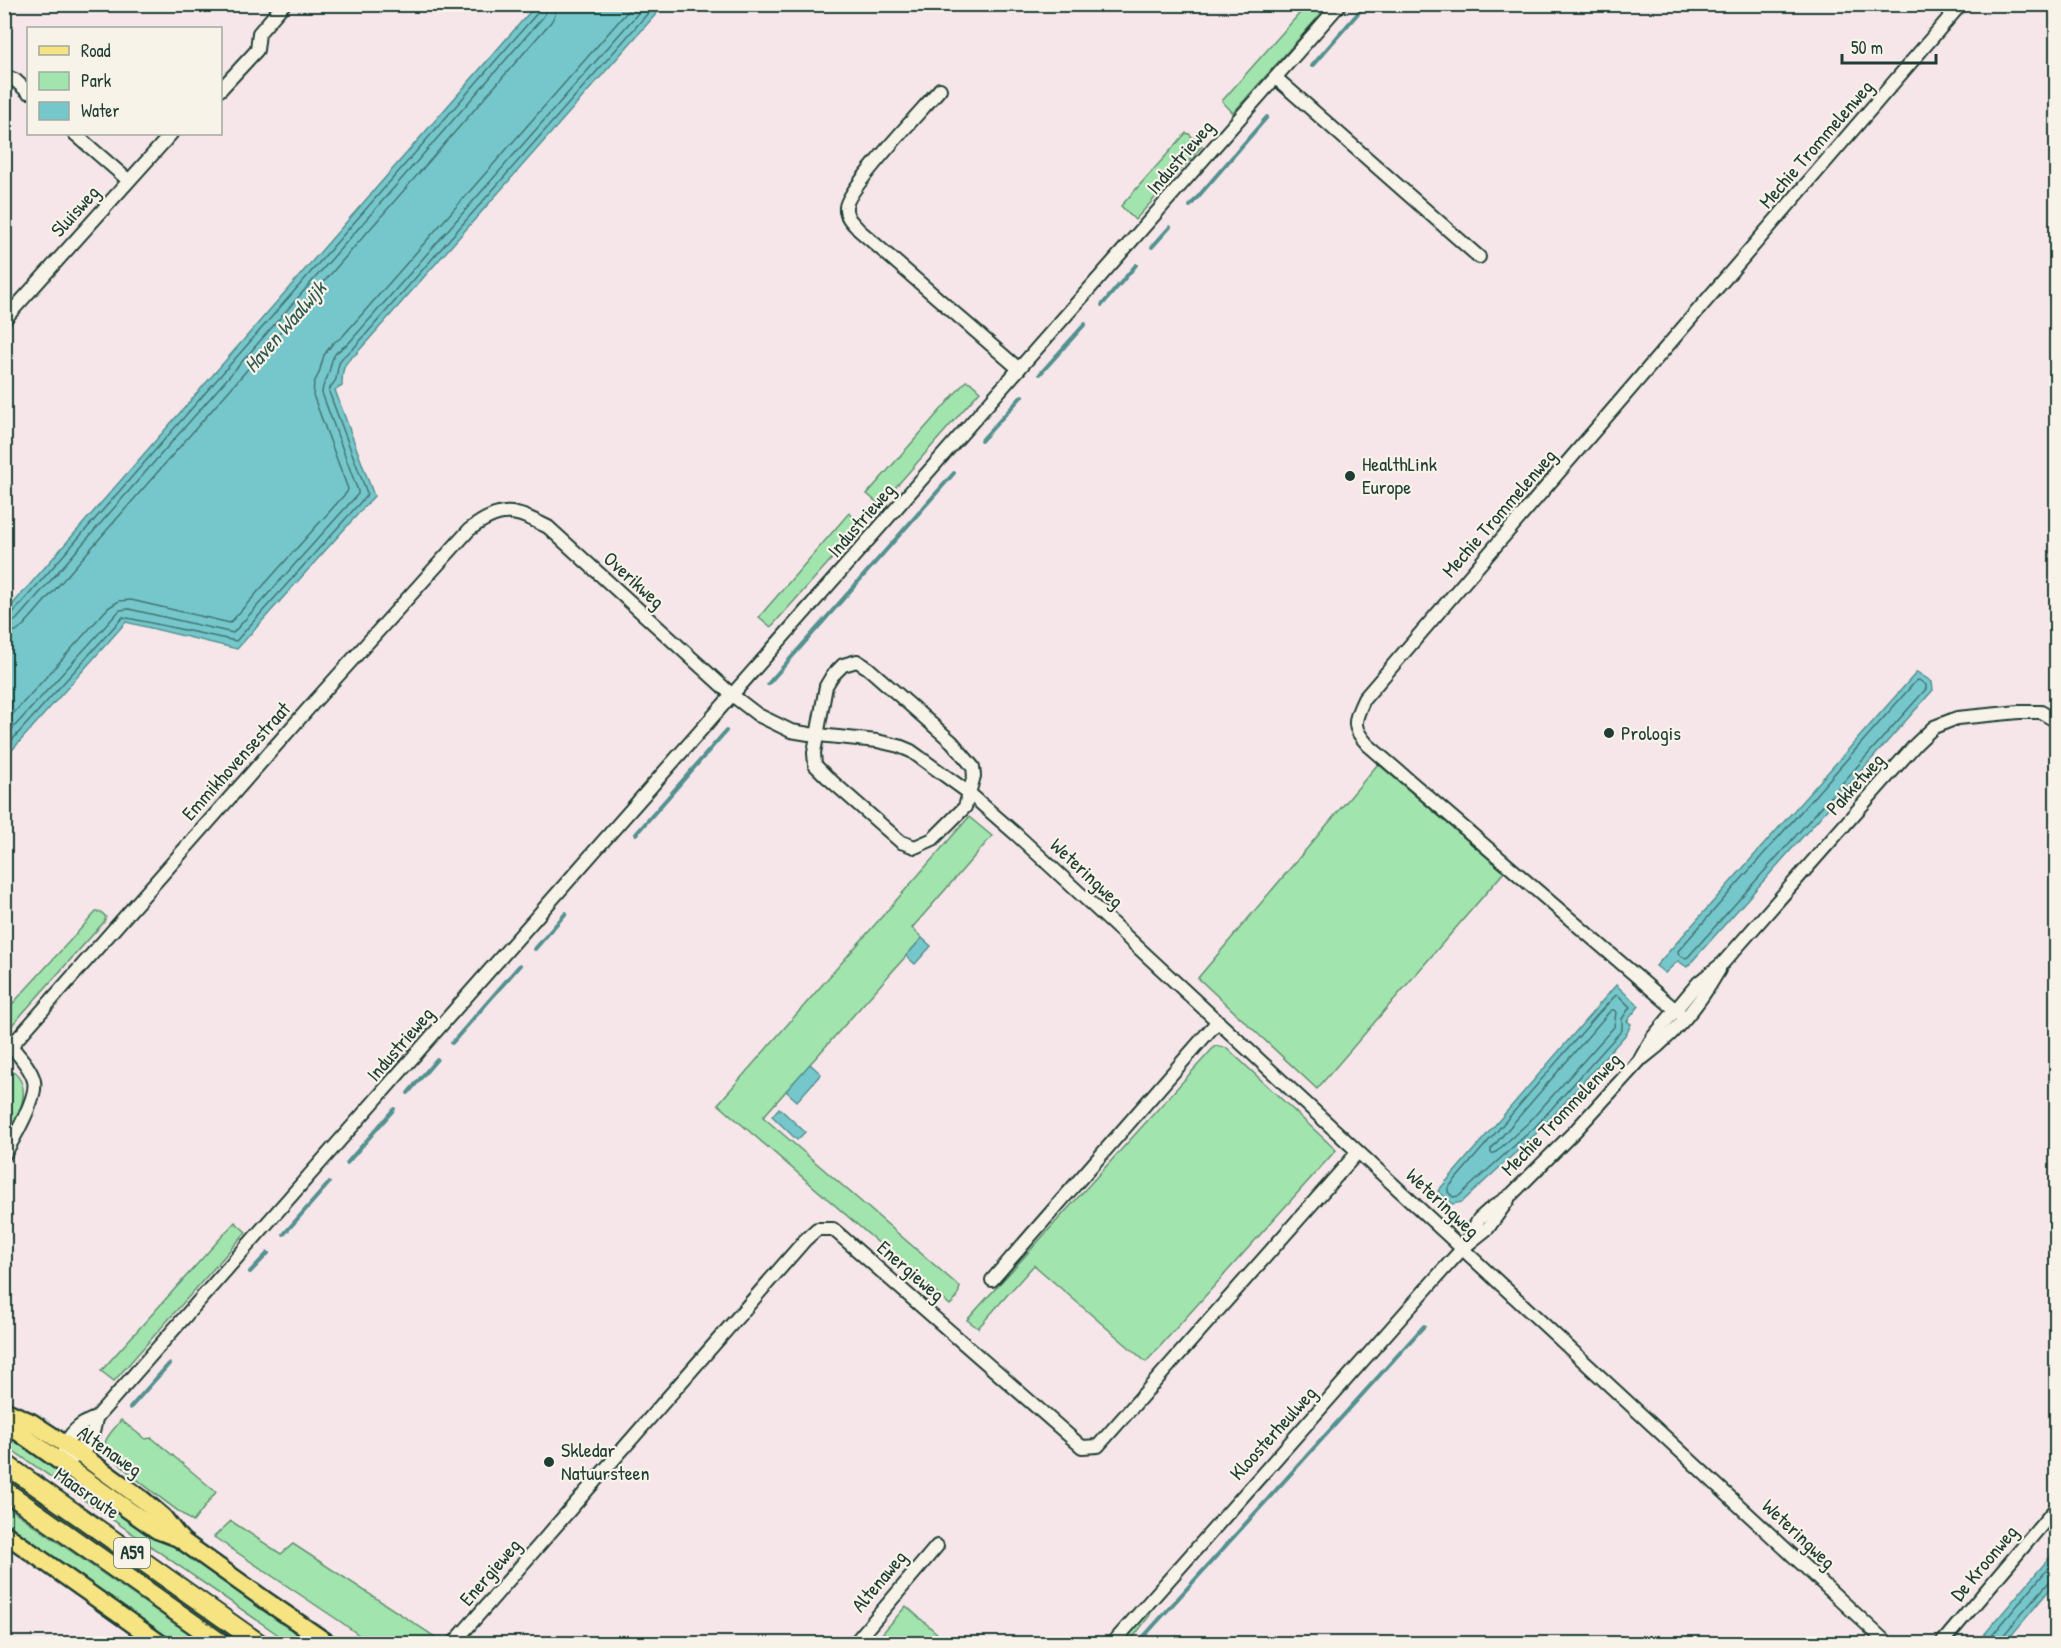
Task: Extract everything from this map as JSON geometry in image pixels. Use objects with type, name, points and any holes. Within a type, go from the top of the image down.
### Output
[{"type":"highway","name":"Maasroute","points":[[4,1463],[260,1644]]},
{"type":"highway","name":"A59","points":[[4,1490],[222,1644]]},
{"type":"main road","name":"Altenaweg","points":[[4,1410],[31,1422],[143,1500],[163,1517],[182,1540]]},
{"type":"main road","name":"Altenaweg","points":[[4,1422],[157,1530],[182,1540],[329,1644]]},
{"type":"main road","points":[[4,1533],[161,1644]]},
{"type":"street","points":[[222,88],[257,50],[259,33],[284,4]]},
{"type":"street","name":"Industrieweg","points":[[80,1454],[92,1436],[96,1418],[1340,4]]},
{"type":"street","name":"Mechie Trommelenweg","points":[[1680,1014],[1368,745],[1357,733],[1356,716],[1364,699],[1961,4]]},
{"type":"street","points":[[4,76],[15,80],[27,91]]},
{"type":"street","points":[[1276,78],[1479,257]]},
{"type":"street","points":[[940,89],[857,185],[846,205],[848,217],[1019,369]]},
{"type":"street","name":"Sluisweg","points":[[4,320],[128,180],[76,135]]},
{"type":"street","points":[[128,180],[170,135]]},
{"type":"street","name":"Overikweg","points":[[499,513],[520,513],[548,527],[732,696]]},
{"type":"street","name":"Emmikhovensestraat","points":[[4,1155],[27,1112],[35,1083],[27,1066],[8,1049],[278,742],[469,530],[483,519],[499,513]]},
{"type":"street","points":[[856,661],[868,668],[952,741],[968,760],[973,767],[974,776],[969,793],[965,807],[933,839],[915,847],[901,842],[815,765],[814,753],[826,686],[832,676],[843,665],[856,661]]},
{"type":"street","points":[[732,696],[758,715],[790,731],[899,746],[928,762],[969,793]]},
{"type":"street","name":"Pakketweg","points":[[1723,963],[1916,744],[1934,727],[1957,718],[2019,712],[2041,712],[2056,721]]},
{"type":"street","name":"Weteringweg","points":[[969,793],[1888,1644]]},
{"type":"street","name":"Mechie Trommelenweg","points":[[1462,1248],[1488,1228],[1512,1194],[1576,1130],[1639,1061],[1653,1037],[1680,1014],[1698,983],[1723,963]]},
{"type":"street","points":[[992,1280],[1218,1022]]},
{"type":"street","name":"Energieweg","points":[[453,1644],[817,1229],[833,1229],[1082,1447],[1098,1446],[1358,1152]]},
{"type":"street","name":"Kloosterheulweg","points":[[1112,1644],[1462,1248]]},
{"type":"street","name":"Industrieweg","points":[[62,1462],[65,1445],[84,1422],[96,1418]]},
{"type":"street","points":[[62,1462],[80,1454]]},
{"type":"street","name":"De Kroonweg","points":[[1941,1644],[2056,1508]]},
{"type":"street","name":"Altenaweg","points":[[854,1644],[937,1546]]},
{"type":"green space","points":[[1307,5],[1329,5],[1233,113],[1222,101]]},
{"type":"green space","points":[[1186,133],[1202,146],[1135,220],[1121,206]]},
{"type":"green space","points":[[966,381],[980,391],[880,505],[867,494]]},
{"type":"green space","points":[[849,513],[862,525],[771,627],[759,617]]},
{"type":"green space","points":[[1378,764],[1504,872],[1317,1089],[1198,978]]},
{"type":"green space","points":[[969,817],[992,836],[912,928],[922,938],[763,1117],[960,1287],[957,1298],[950,1305],[718,1104]]},
{"type":"green space","points":[[96,912],[101,912],[106,917],[104,922],[5,1033],[5,1012]]},
{"type":"green space","points":[[1215,1046],[1227,1048],[1336,1150],[1146,1362],[1034,1265],[978,1328],[967,1320]]},
{"type":"green space","points":[[12,1071],[19,1078],[23,1087],[23,1096],[18,1115],[5,1142],[5,1072]]},
{"type":"green space","points":[[235,1222],[246,1232],[114,1381],[101,1371]]},
{"type":"green space","points":[[121,1420],[145,1439],[152,1438],[216,1492],[193,1522],[145,1486],[109,1454],[105,1447],[106,1440]]},
{"type":"green space","points":[[4,1430],[314,1643],[290,1643],[5,1445]]},
{"type":"green space","points":[[5,1505],[202,1643],[173,1643],[5,1525]]},
{"type":"green space","points":[[231,1521],[281,1554],[293,1544],[443,1642],[441,1644],[370,1643],[214,1537]]},
{"type":"green space","points":[[1155,1602],[1150,1615],[1129,1643],[1118,1644]]},
{"type":"green space","points":[[906,1606],[948,1643],[874,1643]]},
{"type":"water","name":"Haven Waalwijk","points":[[536,5],[664,5],[346,364],[342,386],[335,390],[374,496],[237,649],[126,622],[5,758],[5,613]]},
{"type":"water","points":[[1917,672],[1932,682],[1933,690],[1687,967],[1678,961],[1665,973],[1656,966]]},
{"type":"water","points":[[922,938],[931,946],[915,964],[906,956]]},
{"type":"water","points":[[1616,985],[1639,1006],[1627,1021],[1631,1024],[1627,1033],[1539,1131],[1462,1202],[1452,1204],[1438,1191]]},
{"type":"water","points":[[810,1064],[821,1074],[797,1101],[786,1091]]},
{"type":"water","points":[[779,1108],[805,1132],[797,1140],[772,1116]]},
{"type":"water","points":[[2056,1550],[2056,1582],[2005,1643],[1977,1643]]},
{"type":"waterway","points":[[1312,66],[1366,4]]},
{"type":"waterway","points":[[1190,206],[1267,117]]},
{"type":"waterway","points":[[1152,247],[1170,227]]},
{"type":"waterway","points":[[1102,305],[1136,265]]},
{"type":"waterway","points":[[1040,374],[1085,324]]},
{"type":"waterway","points":[[981,441],[1022,396]]},
{"type":"waterway","points":[[768,684],[954,473]]},
{"type":"waterway","points":[[636,834],[726,731]]},
{"type":"waterway","points":[[535,949],[566,913]]},
{"type":"waterway","points":[[452,1043],[520,965]]},
{"type":"waterway","points":[[408,1093],[437,1059]]},
{"type":"waterway","points":[[347,1163],[394,1109]]},
{"type":"waterway","points":[[284,1234],[329,1183]]},
{"type":"waterway","points":[[250,1272],[268,1253]]},
{"type":"waterway","points":[[1137,1644],[1424,1326]]},
{"type":"waterway","points":[[130,1408],[169,1364]]},
{"type":"place","name":"HealthLink Europe","points":[[1350,476]]},
{"type":"place","name":"Prologis","points":[[1609,733]]},
{"type":"place","name":"Skledar Natuursteen","points":[[549,1462]]}]
